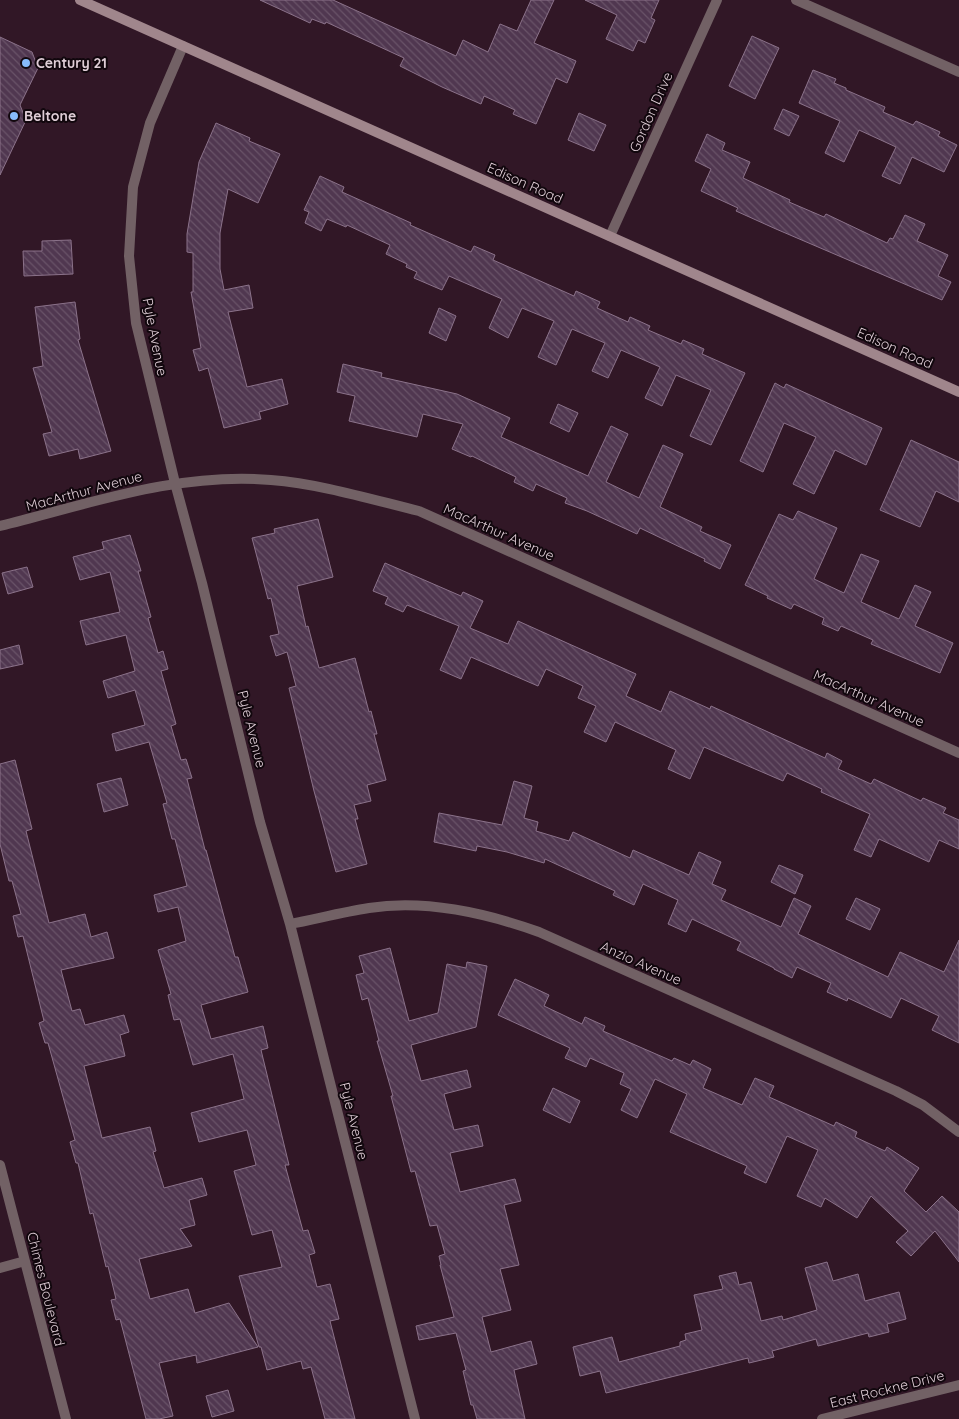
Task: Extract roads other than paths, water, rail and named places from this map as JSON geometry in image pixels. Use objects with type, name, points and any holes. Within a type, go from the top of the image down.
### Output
[{"type":"main road","name":"Edison Road","points":[[80,0],[959,392]]},
{"type":"street","name":"Gordon Drive","points":[[610,236],[717,0]]},
{"type":"street","points":[[796,0],[959,72]]},
{"type":"street","name":"Pyle Avenue","points":[[183,46],[150,123],[138,162],[133,188],[129,256],[136,323],[260,822],[290,924],[416,1419]]},
{"type":"street","name":"MacArthur Avenue","points":[[0,526],[143,489],[175,483],[215,479],[270,480],[327,488],[419,511],[959,753]]},
{"type":"street","name":"Anzio Avenue","points":[[290,924],[370,908],[408,906],[437,907],[508,921],[539,932],[896,1091],[923,1105],[959,1132]]},
{"type":"street","name":"Chimes Boulevard","points":[[0,1165],[66,1419]]},
{"type":"street","points":[[0,1268],[25,1261]]},
{"type":"street","name":"East Rockne Drive","points":[[822,1419],[959,1385]]},
{"type":"place","name":"Century 21","points":[[26,63]]},
{"type":"place","name":"Beltone","points":[[14,116]]}]
